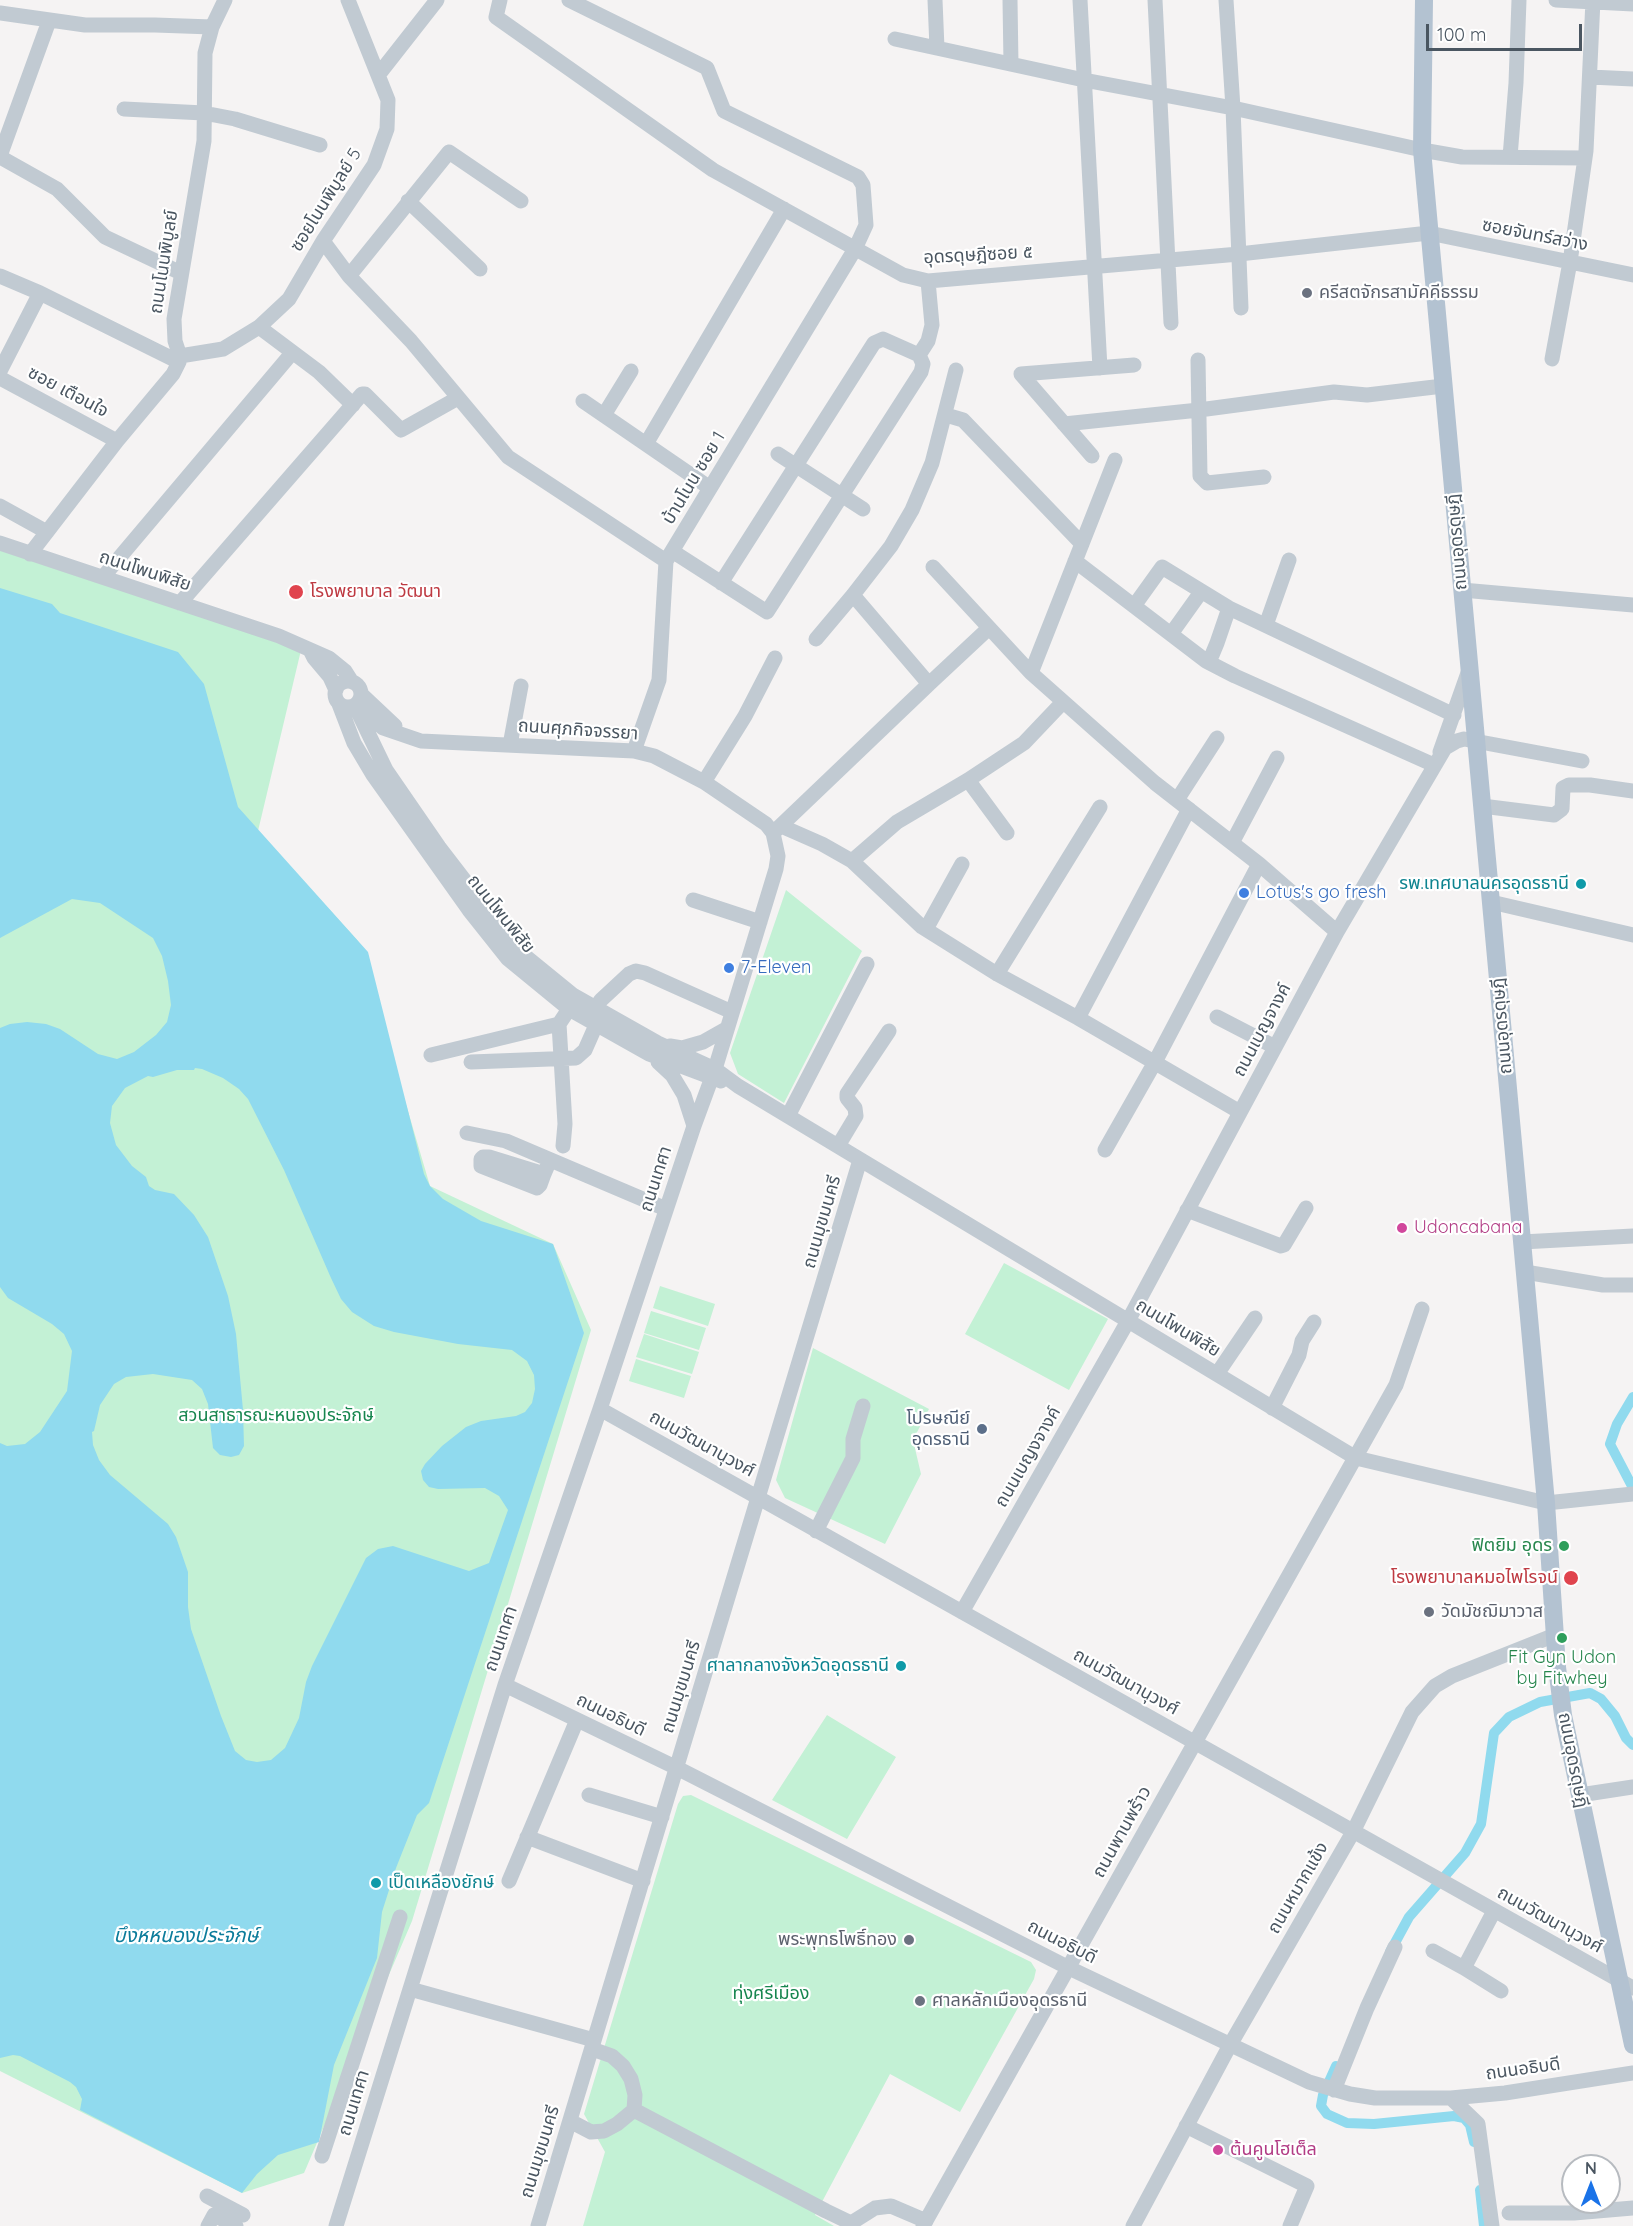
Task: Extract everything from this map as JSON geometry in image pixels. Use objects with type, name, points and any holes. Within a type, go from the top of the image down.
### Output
[{"type":"main road","name":"ถนนอุดรดุษฎี","points":[[1424,0],[1422,150],[1546,1503],[1557,1667],[1563,1715],[1580,1795],[1626,1984],[1633,2045]]},
{"type":"street","name":"ถนนโนนพิบูลย์","points":[[180,359],[175,341],[174,319],[204,141],[205,53],[212,27],[225,0]]},
{"type":"street","name":"ซอยโนนพิบูลย์ 5","points":[[180,359],[223,349],[259,327],[289,299],[323,242],[374,165],[387,129],[388,100],[348,0]]},
{"type":"street","points":[[379,74],[437,0]]},
{"type":"street","name":"อุดรดุษฎีซอย ๕","points":[[500,0],[496,17],[713,170],[903,275],[928,281],[1239,254],[1429,233]]},
{"type":"street","name":"บ้านโนน ซอย 1","points":[[570,0],[707,68],[724,111],[858,177],[863,185],[866,225],[855,249],[669,556],[659,680],[634,751]]},
{"type":"street","points":[[935,0],[937,48]]},
{"type":"street","points":[[1010,0],[1011,64]]},
{"type":"street","points":[[1080,0],[1100,368]]},
{"type":"street","points":[[1155,0],[1171,323]]},
{"type":"street","points":[[1226,0],[1241,308]]},
{"type":"street","points":[[1510,157],[1519,0]]},
{"type":"street","points":[[1556,0],[1633,4]]},
{"type":"street","points":[[1552,359],[1570,262],[1585,158],[1593,1]]},
{"type":"street","points":[[0,13],[85,25],[212,27]]},
{"type":"street","points":[[50,21],[0,157],[57,189],[105,237],[181,273]]},
{"type":"street","points":[[895,39],[1462,157],[1585,158]]},
{"type":"street","points":[[1590,77],[1633,79]]},
{"type":"street","points":[[124,109],[204,114],[235,119],[320,145]]},
{"type":"street","points":[[349,276],[449,152],[521,201]]},
{"type":"street","points":[[408,201],[480,269]]},
{"type":"street","points":[[646,444],[784,210]]},
{"type":"street","name":"ซอยจันทร์สว่าง","points":[[1429,233],[1633,274]]},
{"type":"street","points":[[323,242],[349,276],[411,341],[508,457],[669,556],[721,583],[767,612],[921,372],[923,364],[919,355],[883,339],[874,343],[721,583]]},
{"type":"street","points":[[0,276],[180,359],[172,374],[30,554]]},
{"type":"street","points":[[919,355],[928,341],[932,325],[928,281]]},
{"type":"street","points":[[0,371],[40,293]]},
{"type":"street","points":[[259,327],[292,354],[319,372],[353,405]]},
{"type":"street","points":[[103,577],[292,354]]},
{"type":"street","points":[[1198,360],[1200,476],[1207,483],[1264,477]]},
{"type":"street","points":[[1092,456],[1021,374],[1134,365]]},
{"type":"street","points":[[816,639],[891,546],[912,510],[932,463],[956,370]]},
{"type":"street","points":[[604,415],[631,371]]},
{"type":"street","name":"ซอย เตือนใจ","points":[[0,378],[117,441]]},
{"type":"street","points":[[1064,424],[1199,410],[1334,392],[1367,395],[1443,386]]},
{"type":"street","points":[[180,603],[362,394],[365,394],[400,430],[458,398]]},
{"type":"street","points":[[583,401],[710,488]]},
{"type":"street","points":[[946,415],[963,420],[1082,544]]},
{"type":"street","points":[[778,454],[862,508]]},
{"type":"street","points":[[1030,673],[1115,460]]},
{"type":"street","points":[[0,506],[47,532]]},
{"type":"street","name":"ถนนโพนพิสัย","points":[[0,543],[279,636],[320,653],[338,664],[348,695],[386,770],[439,847],[519,951],[573,995],[653,1049]]},
{"type":"street","points":[[1266,625],[1289,560]]},
{"type":"street","points":[[1075,561],[1206,661],[1235,676],[1436,763]]},
{"type":"street","points":[[933,567],[1030,673],[1183,805],[1259,864],[1337,932]]},
{"type":"street","points":[[1134,606],[1162,567],[1229,608],[1454,715]]},
{"type":"street","points":[[1462,590],[1633,604]]},
{"type":"street","points":[[1171,634],[1201,592]]},
{"type":"street","points":[[853,595],[929,684]]},
{"type":"street","points":[[1206,661],[1212,655],[1229,608]]},
{"type":"street","points":[[713,1074],[778,856],[777,829],[989,628]]},
{"type":"street","points":[[704,782],[745,716],[774,658]]},
{"type":"street","name":"ถนนเบญจางค์","points":[[1436,763],[1469,669]]},
{"type":"street","points":[[510,745],[521,686]]},
{"type":"street","name":"ถนนโพนพิสัย","points":[[348,695],[354,743],[373,775],[469,910],[508,959],[568,1009],[596,1025],[738,1086],[1356,1458],[1546,1503],[1628,1495]]},
{"type":"street","name":"ถนนศุภกิจจรรยา","points":[[348,695],[383,728],[435,744],[634,751],[654,756],[704,782],[766,824],[822,844],[852,861],[898,906],[926,929],[997,974],[1240,1112]]},
{"type":"street","name":"ถนนศุภกิจจรรยา","points":[[348,695],[400,733]]},
{"type":"street","points":[[852,861],[897,822],[968,780],[1024,743],[1063,702]]},
{"type":"street","points":[[368,734],[383,728]]},
{"type":"street","points":[[1078,1018],[1217,738]]},
{"type":"street","name":"ถนนเบญจางค์","points":[[1128,1321],[1337,932],[1445,748],[1464,739],[1476,741]]},
{"type":"street","points":[[1476,741],[1581,760]]},
{"type":"street","points":[[1232,843],[1277,758]]},
{"type":"street","points":[[968,780],[1007,833]]},
{"type":"street","points":[[1482,806],[1554,815],[1562,809],[1563,788],[1569,785],[1590,785],[1633,791]]},
{"type":"street","points":[[997,974],[1100,807]]},
{"type":"street","points":[[926,929],[962,864]]},
{"type":"street","points":[[1105,1150],[1155,1062],[1259,864]]},
{"type":"street","points":[[693,900],[760,922]]},
{"type":"street","points":[[1491,903],[1633,935]]},
{"type":"street","points":[[788,1116],[867,964]]},
{"type":"street","points":[[595,1009],[601,1000],[629,974],[636,971],[645,972],[732,1012]]},
{"type":"street","points":[[563,1146],[565,1124],[560,1024],[568,1009]]},
{"type":"street","points":[[1217,1017],[1275,1047]]},
{"type":"street","points":[[431,1055],[560,1024]]},
{"type":"street","points":[[471,1062],[576,1058],[581,1054],[596,1025]]},
{"type":"street","points":[[653,1049],[682,1048],[703,1041],[726,1029]]},
{"type":"street","points":[[838,1146],[856,1116],[855,1108],[847,1098],[847,1094],[889,1031]]},
{"type":"street","points":[[653,1049],[684,1095],[694,1126]]},
{"type":"street","name":"ถนนเทศา","points":[[336,2226],[505,1685],[713,1074]]},
{"type":"street","points":[[467,1132],[506,1141],[547,1167],[666,1209]]},
{"type":"street","name":"ถนนมุขมนครี","points":[[538,2226],[860,1160]]},
{"type":"street","points":[[1187,1210],[1281,1246],[1284,1245],[1305,1208]]},
{"type":"street","points":[[1522,1242],[1633,1236]]},
{"type":"street","points":[[1525,1272],[1603,1285],[1633,1285]]},
{"type":"street","name":"ถนนพานพร้าว","points":[[924,2223],[1396,1385],[1422,1309]]},
{"type":"street","points":[[1217,1374],[1255,1318]]},
{"type":"street","name":"ถนนเบญงจางค์","points":[[962,1612],[1128,1321]]},
{"type":"street","points":[[1272,1408],[1299,1355],[1302,1341],[1314,1322]]},
{"type":"street","points":[[816,1531],[854,1458],[853,1439],[863,1406]]},
{"type":"street","name":"ถนนวัฒนานุวงศ์","points":[[600,1409],[1626,1984]]},
{"type":"street","name":"ถนนหมากแข้ง","points":[[1133,2226],[1230,2045],[1353,1832],[1412,1712],[1429,1693],[1452,1676],[1555,1635]]},
{"type":"street","name":"ถนนอธิบดี","points":[[505,1685],[677,1768],[1068,1968],[1309,2082],[1334,2090],[1375,2098],[1451,2098],[1505,2093],[1633,2073]]},
{"type":"street","points":[[509,1881],[577,1720]]},
{"type":"street","points":[[1580,1795],[1633,1787]]},
{"type":"street","points":[[589,1795],[662,1817]]},
{"type":"street","points":[[527,1837],[643,1881]]},
{"type":"street","points":[[1464,1968],[1494,1911]]},
{"type":"street","points":[[322,2156],[400,1917]]},
{"type":"street","points":[[1334,2090],[1367,2008],[1395,1947]]},
{"type":"street","points":[[1433,1951],[1501,1990]]},
{"type":"street","points":[[410,1989],[593,2045],[612,2056],[623,2066],[631,2079],[635,2095],[634,2110],[604,2131],[591,2132],[570,2121]]},
{"type":"street","points":[[1451,2098],[1478,2124],[1492,2226]]},
{"type":"street","points":[[634,2110],[851,2225],[860,2216],[882,2206],[891,2206],[924,2223]]},
{"type":"street","points":[[1186,2126],[1307,2186],[1290,2226]]},
{"type":"street","points":[[207,2196],[240,2220]]},
{"type":"street","points":[[1509,2213],[1574,2213],[1633,2208]]},
{"type":"street","points":[[208,2226],[214,2215],[240,2220]]},
{"type":"green space","name":"บึงหหนองประจักษ์","points":[[0,548],[302,646],[258,831],[358,941],[430,1186],[553,1244],[591,1330],[412,1921],[304,2173],[242,2193],[0,2071]]},
{"type":"green space","points":[[786,890],[862,951],[784,1103],[738,1074],[730,1053]]},
{"type":"green space","points":[[1004,1263],[1108,1319],[1069,1390],[965,1334]]},
{"type":"green space","points":[[660,1286],[715,1304],[708,1326],[653,1308]]},
{"type":"green space","points":[[651,1311],[706,1328],[699,1350],[644,1333]]},
{"type":"green space","points":[[644,1334],[699,1352],[692,1374],[636,1357]]},
{"type":"green space","points":[[813,1348],[929,1409],[913,1440],[921,1474],[885,1544],[785,1498],[776,1480]]},
{"type":"green space","points":[[636,1359],[691,1376],[684,1398],[629,1381]]},
{"type":"green space","points":[[827,1715],[896,1757],[847,1839],[772,1800]]},
{"type":"green space","name":"ทุ่งศรีเมือง","points":[[691,1795],[1031,1962],[1036,1970],[1034,1979],[960,2112],[890,2074],[815,2215],[834,2226],[583,2226],[605,2152],[584,2114],[678,1804],[683,1796]]},
{"type":"water","name":"บึงหหนองประจักษ์","points":[[0,588],[52,604],[60,613],[178,652],[204,684],[238,807],[368,952],[424,1174],[430,1186],[443,1199],[481,1221],[553,1244],[584,1333],[429,1803],[417,1815],[396,1868],[382,1912],[377,1958],[334,2065],[319,2142],[278,2155],[257,2174],[242,2193],[80,2110],[82,2099],[76,2087],[70,2082],[20,2056],[0,2058],[0,1443],[7,1446],[25,1444],[40,1432],[67,1391],[72,1351],[64,1334],[52,1324],[8,1298],[0,1287],[0,1028],[27,1022],[46,1024],[60,1029],[98,1054],[117,1059],[134,1052],[156,1035],[167,1022],[171,1005],[162,956],[153,938],[100,903],[72,899],[0,938]],"holes":[[[202,1069],[223,1078],[239,1089],[248,1099],[284,1170],[341,1299],[352,1312],[374,1326],[394,1332],[458,1344],[512,1350],[527,1361],[534,1375],[535,1389],[532,1403],[525,1412],[516,1416],[481,1421],[466,1427],[442,1446],[421,1471],[423,1480],[429,1487],[438,1489],[485,1488],[499,1496],[508,1510],[489,1563],[469,1571],[393,1546],[378,1549],[366,1558],[312,1666],[306,1682],[299,1718],[285,1748],[271,1760],[257,1762],[246,1760],[235,1751],[221,1716],[191,1629],[188,1607],[188,1572],[176,1537],[168,1524],[110,1475],[99,1460],[93,1445],[92,1432],[100,1405],[114,1384],[126,1377],[153,1374],[192,1380],[202,1389],[208,1404],[213,1448],[220,1455],[231,1457],[239,1455],[244,1446],[236,1334],[228,1296],[208,1237],[194,1215],[174,1194],[155,1190],[149,1186],[146,1177],[132,1166],[116,1145],[110,1123],[112,1106],[125,1088],[148,1076],[153,1077],[177,1070]]]},
{"type":"waterway","points":[[1633,1397],[1617,1424],[1610,1444],[1633,1488]]},
{"type":"waterway","points":[[1390,1952],[1409,1917],[1465,1853],[1481,1824],[1494,1733],[1509,1717],[1540,1702],[1590,1693],[1601,1699],[1633,1745]]},
{"type":"waterway","points":[[1336,2066],[1323,2095],[1321,2106],[1327,2114],[1347,2123],[1374,2124],[1454,2116],[1464,2118],[1470,2125],[1474,2142]]},
{"type":"waterway","points":[[1480,2190],[1484,2226]]},
{"type":"place","name":"ครีสตจักรสามัคคีธรรม","points":[[1307,293]]},
{"type":"place","name":"โรงพยาบาล วัฒนา","points":[[296,592]]},
{"type":"place","name":"รพ.เทศบาลนครอุดรธานี","points":[[1581,884]]},
{"type":"place","name":"Lotus's go fresh","points":[[1244,893]]},
{"type":"place","name":"7-Eleven","points":[[729,968]]},
{"type":"place","name":"Udoncabana","points":[[1402,1228]]},
{"type":"place","name":"โปรษณีย์ อุดรธานี","points":[[982,1429]]},
{"type":"place","name":"ฟิตยิม อุดร","points":[[1564,1546]]},
{"type":"place","name":"โรงพยาบาลหมอไพโรจน์","points":[[1571,1578]]},
{"type":"place","name":"วัดมัชฌิมาวาส","points":[[1429,1612]]},
{"type":"place","name":"Fit Gyn Udon by Fitwhey","points":[[1562,1638]]},
{"type":"place","name":"ศาลากลางจังหวัดอุดรธานี","points":[[901,1666]]},
{"type":"place","name":"เป็ดเหลืองยักษ์","points":[[376,1883]]},
{"type":"place","name":"พระพุทธโพธิ์ทอง","points":[[909,1940]]},
{"type":"place","name":"ศาลหลักเมืองอุดรธานี","points":[[920,2001]]},
{"type":"place","name":"ต้นคูนโฮเต็ล","points":[[1218,2150]]},
{"type":"park label","name":"สวนสาธารณะหนองประจักษ์","points":[[276,1416]]}]
